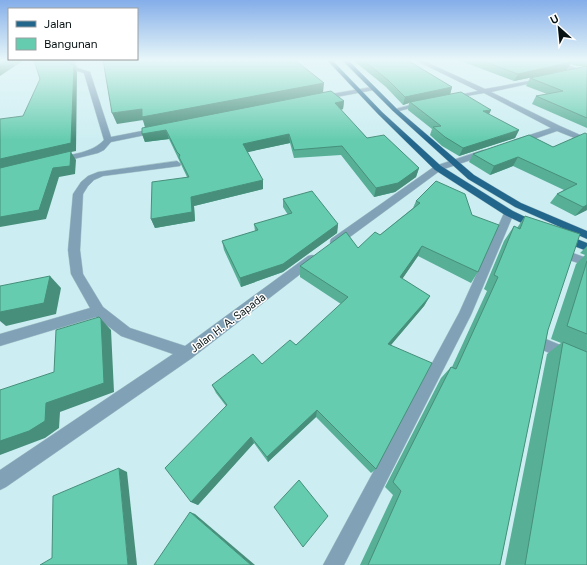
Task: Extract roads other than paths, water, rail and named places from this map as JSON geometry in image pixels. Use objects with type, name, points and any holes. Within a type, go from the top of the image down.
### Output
[{"type":"main road","points":[[354,86],[438,168],[509,214],[544,230]]},
{"type":"main road","points":[[369,86],[454,164],[471,177],[518,205],[577,250]]},
{"type":"main road","points":[[557,235],[577,250]]},
{"type":"street","points":[[91,86],[108,140]]},
{"type":"street","points":[[474,86],[557,128],[587,141]]},
{"type":"street","points":[[446,99],[506,86]]},
{"type":"street","points":[[311,100],[357,90],[372,89]]},
{"type":"street","points":[[395,110],[432,102]]},
{"type":"street","points":[[508,145],[557,128]]},
{"type":"street","points":[[50,162],[95,151],[101,148],[108,140],[162,129]]},
{"type":"street","name":"Jalan H. A. Sapada","points":[[0,481],[187,353],[335,242],[438,168],[494,150]]},
{"type":"street","points":[[177,164],[101,174],[91,178],[84,184],[78,194],[74,250],[77,274],[98,311],[126,332],[187,353]]},
{"type":"street","points":[[333,565],[465,315],[509,214]]},
{"type":"street","points":[[577,250],[587,262]]},
{"type":"street","points":[[0,340],[98,311]]},
{"type":"street","points":[[538,358],[544,335],[587,363]]}]
